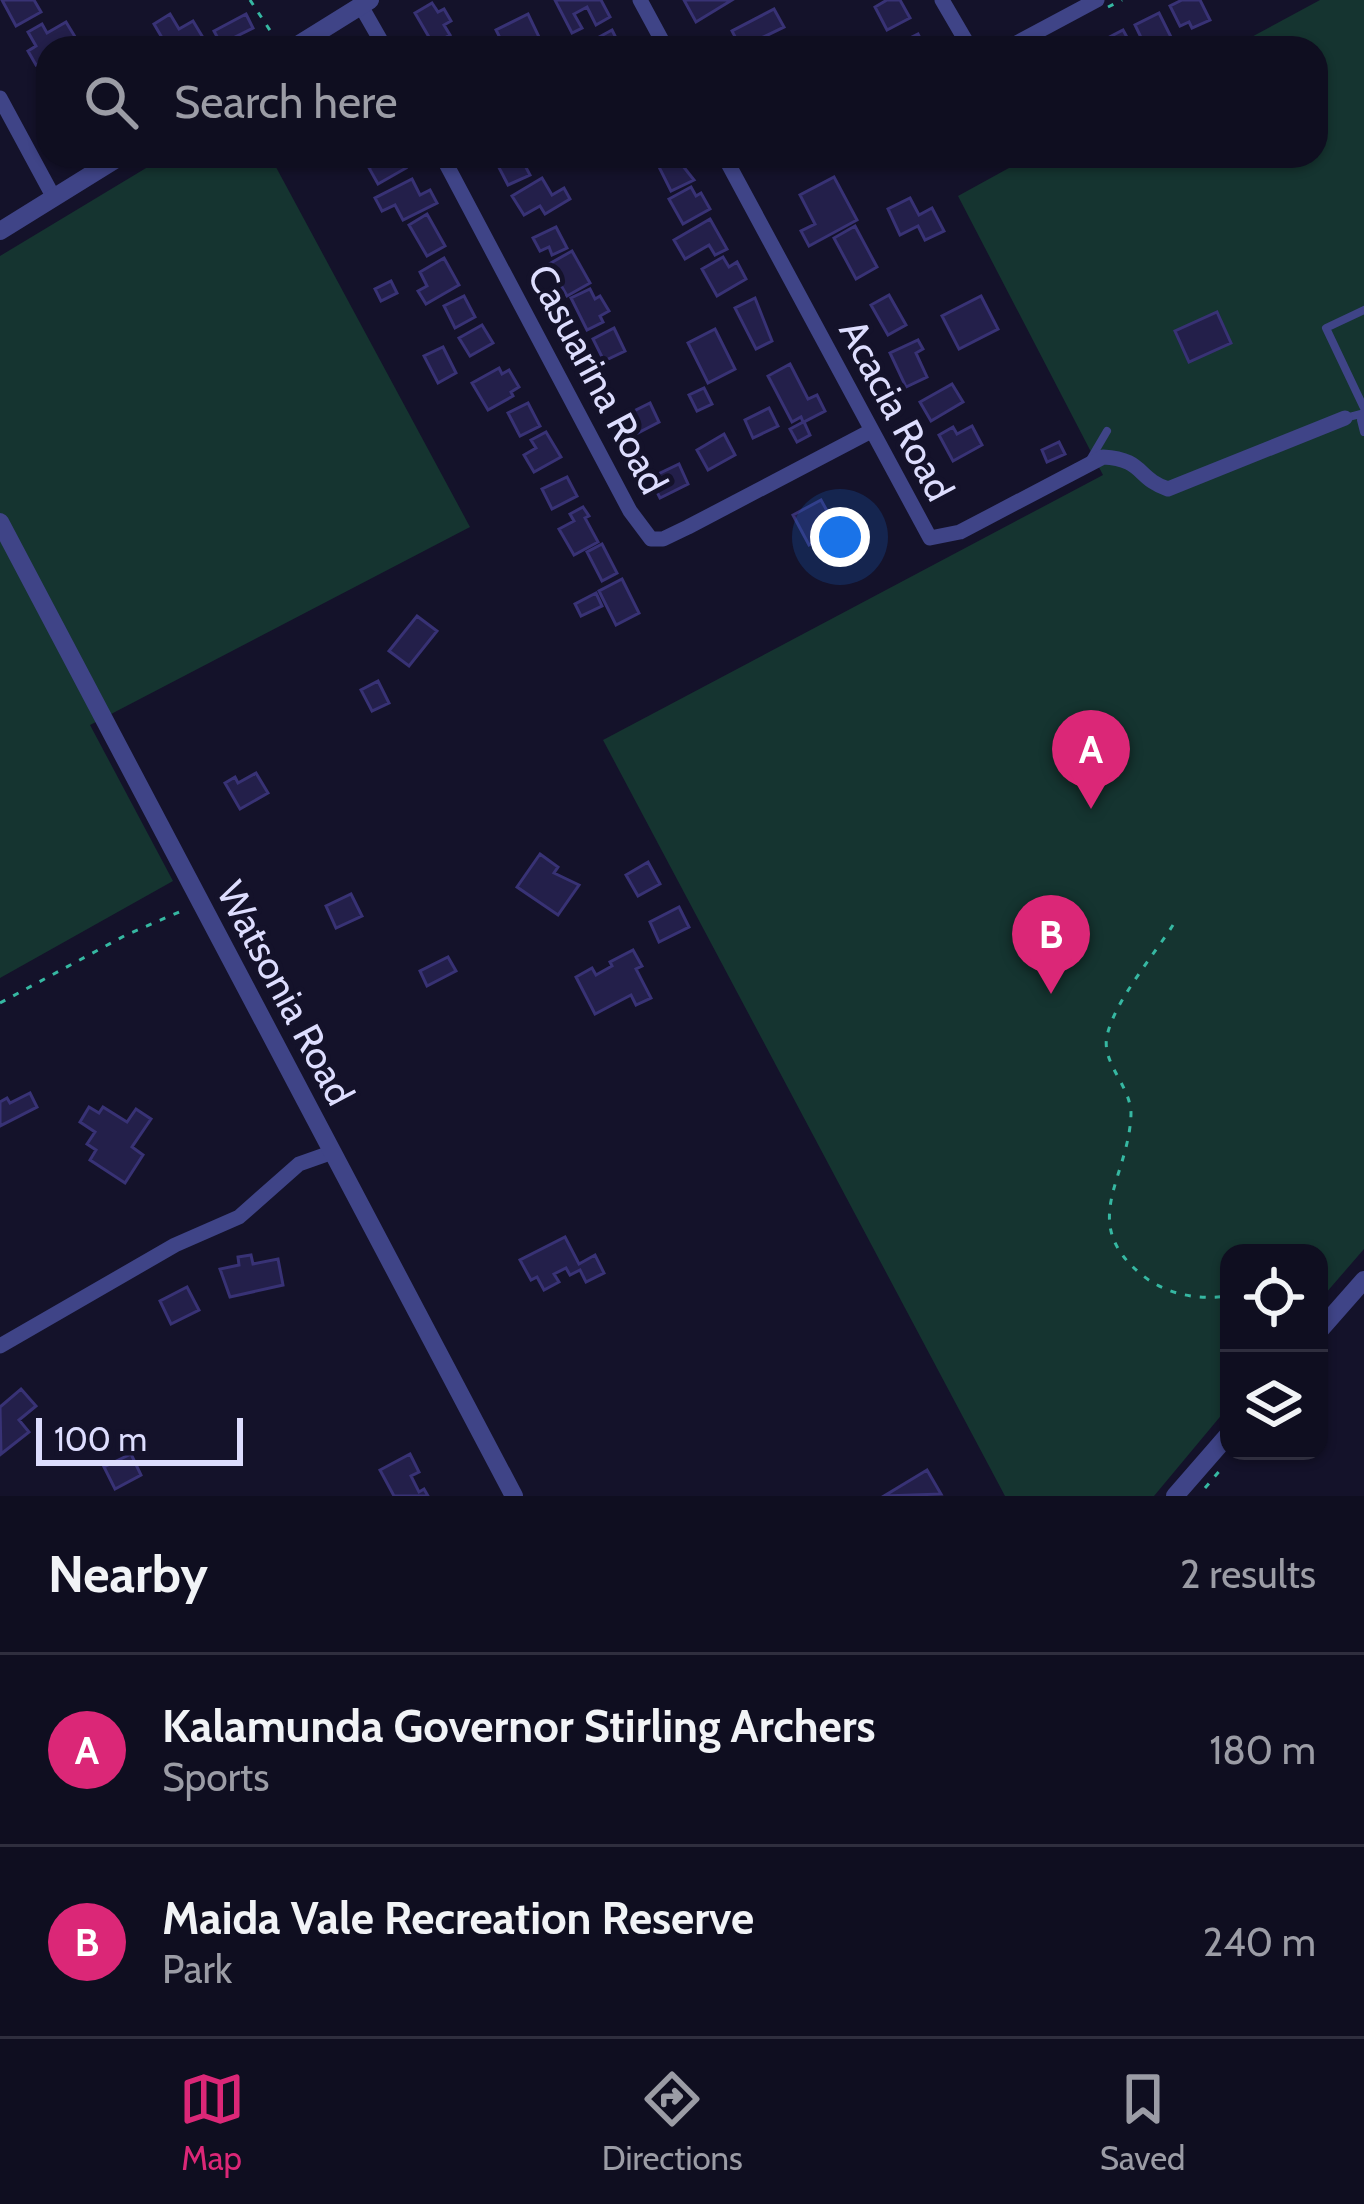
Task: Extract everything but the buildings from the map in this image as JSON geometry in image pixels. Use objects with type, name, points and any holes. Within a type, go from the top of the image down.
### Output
[{"type":"street","points":[[640,0],[660,36]]},
{"type":"street","points":[[942,0],[963,36]]},
{"type":"street","points":[[1029,36],[1097,0]]},
{"type":"street","points":[[306,36],[365,3],[380,36]]},
{"type":"street","points":[[0,98],[36,165]]},
{"type":"street","points":[[38,168],[54,198]]},
{"type":"street","points":[[3,232],[103,168]]},
{"type":"street","name":"Casuarina Road","points":[[448,168],[630,511],[651,539],[663,539],[688,527],[872,431]]},
{"type":"street","name":"Acacia Road","points":[[730,168],[930,538],[960,532],[1088,465]]},
{"type":"street","points":[[1088,465],[1103,457],[1125,458],[1168,489],[1345,418]]},
{"type":"street","name":"Watsonia Road","points":[[0,522],[514,1496]]},
{"type":"street","points":[[0,1346],[176,1245],[238,1217],[299,1164],[333,1152]]},
{"type":"street","points":[[1328,1320],[1364,1280]]},
{"type":"street","points":[[1175,1496],[1220,1444]]},
{"type":"lane","points":[[1364,310],[1326,328],[1364,412]]},
{"type":"lane","points":[[1345,418],[1364,412]]},
{"type":"lane","points":[[1364,412],[1360,420],[1364,432]]},
{"type":"lane","points":[[1088,465],[1108,431]]},
{"type":"path","points":[[250,0],[278,36]]},
{"type":"path","points":[[0,1003],[126,935],[202,904]]},
{"type":"path","points":[[1173,925],[1121,1005],[1106,1039],[1108,1056],[1128,1091],[1131,1116],[1108,1234],[1120,1258],[1150,1282],[1189,1298],[1220,1296]]},
{"type":"green space","points":[[1320,0],[1364,0],[1364,1249],[1328,1291],[1328,1244],[1220,1244],[1220,1417],[1154,1496],[1005,1496],[603,740],[1103,475],[958,196],[1009,168],[1328,168],[1328,36],[1253,36]]},
{"type":"green space","points":[[146,168],[276,168],[470,527],[90,725],[173,881],[0,978],[0,256]]},
{"type":"place","name":"Kalamunda Governor Stirling Archers","points":[[1091,809]]},
{"type":"place","name":"Maida Vale Recreation Reserve","points":[[1051,994]]}]
